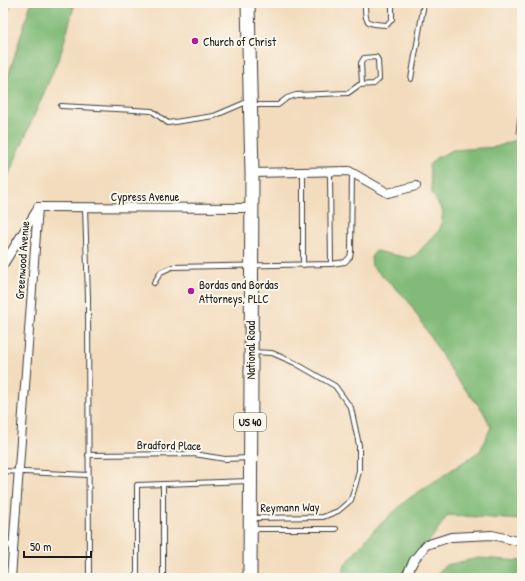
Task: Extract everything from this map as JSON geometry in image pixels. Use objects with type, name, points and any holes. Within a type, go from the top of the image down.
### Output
[{"type":"main road","name":"National Road","points":[[248,3],[249,103],[252,173],[250,578]]},
{"type":"street","points":[[521,130],[522,119]]},
{"type":"street","points":[[252,173],[349,171],[388,193],[416,186]]},
{"type":"street","points":[[3,265],[38,207]]},
{"type":"street","name":"Cypress Avenue","points":[[38,207],[251,208]]},
{"type":"street","name":"Greenwood Avenue","points":[[11,578],[38,207]]},
{"type":"street","points":[[405,578],[414,560],[426,545],[451,537],[492,535],[522,542]]},
{"type":"lane","points":[[365,3],[365,18],[368,22],[372,24],[387,25],[392,19],[392,3]]},
{"type":"lane","points":[[411,79],[424,3]]},
{"type":"lane","points":[[60,106],[152,111],[168,123],[214,116],[249,103],[278,105],[287,98],[296,95],[348,93],[359,84],[362,84],[374,84],[379,79],[378,60],[376,57],[364,58],[361,63],[362,84]]},
{"type":"lane","points":[[327,171],[330,176],[331,264]]},
{"type":"lane","points":[[303,173],[303,265]]},
{"type":"lane","points":[[154,283],[161,272],[172,267],[303,265],[345,262],[350,257],[352,173]]},
{"type":"lane","points":[[85,208],[88,297],[89,578]]},
{"type":"lane","name":"Reymann Way","points":[[250,352],[272,353],[295,363],[335,386],[351,408],[359,445],[359,471],[351,500],[338,511],[322,518],[250,524]]},
{"type":"lane","name":"Bradford Place","points":[[88,454],[194,454],[225,459],[250,458]]},
{"type":"lane","points":[[3,472],[88,475]]},
{"type":"lane","points":[[137,578],[138,485],[250,481]]},
{"type":"lane","points":[[163,484],[163,578]]},
{"type":"lane","points":[[250,524],[336,529]]},
{"type":"lane","points":[[3,546],[13,545]]},
{"type":"green space","points":[[31,3],[75,3],[61,53],[6,181],[3,184],[3,93]]},
{"type":"green space","points":[[522,134],[522,520],[448,515],[403,578],[342,578],[345,565],[373,531],[408,499],[480,451],[491,427],[483,411],[456,378],[407,299],[372,266],[371,257],[376,251],[409,258],[416,255],[440,229],[443,212],[432,193],[429,165],[436,158],[453,150],[496,147],[513,141]]},
{"type":"green space","points":[[479,558],[522,561],[522,578],[432,578],[446,565]]},
{"type":"place","name":"Church of Christ","points":[[195,41]]},
{"type":"place","name":"Bordas and Bordas Attorneys, PLLC","points":[[191,291]]}]
